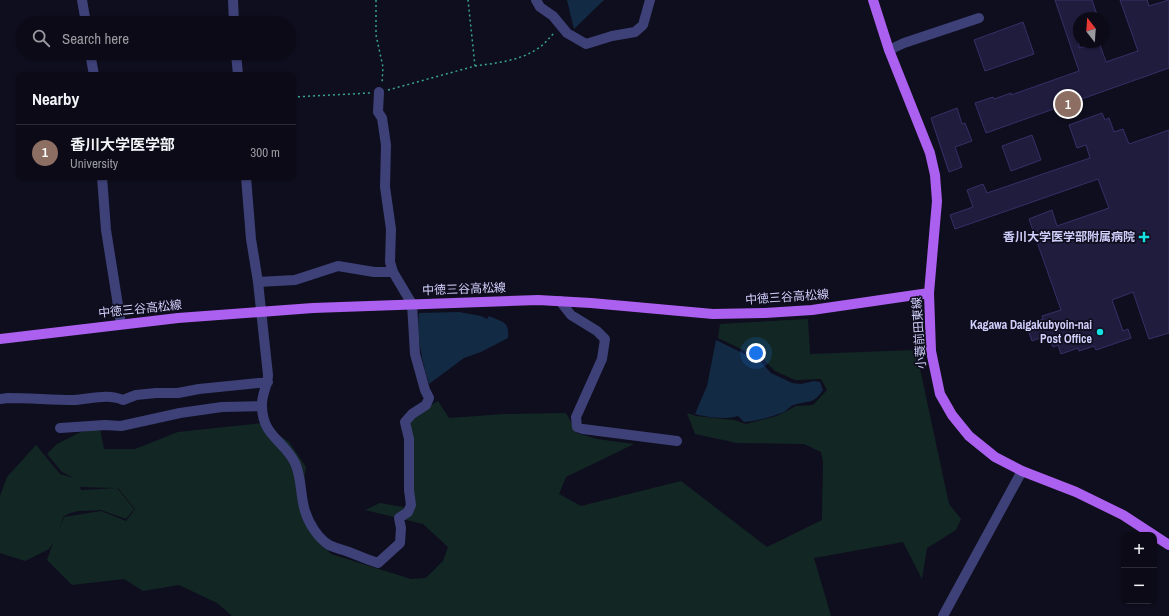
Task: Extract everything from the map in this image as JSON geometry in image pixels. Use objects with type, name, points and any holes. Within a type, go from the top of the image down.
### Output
[{"type":"main road","name":"小蓑前田東線","points":[[873,0],[889,50],[930,153],[935,175],[937,201],[929,294],[931,351],[940,394],[952,415],[969,436],[995,457],[1022,471],[1076,492],[1123,515],[1169,545]]},
{"type":"main road","name":"中徳三谷高松線","points":[[0,339],[121,324],[261,311],[505,300],[538,300],[713,314],[765,313],[812,310],[929,294]]},
{"type":"street","points":[[82,0],[85,16]]},
{"type":"street","points":[[233,0],[234,16]]},
{"type":"street","points":[[536,0],[540,6],[553,16],[567,33],[586,44],[612,36],[635,32],[643,25],[650,0]]},
{"type":"street","points":[[889,50],[904,43],[978,18]]},
{"type":"street","points":[[91,60],[93,72]]},
{"type":"street","points":[[237,60],[238,72]]},
{"type":"street","points":[[246,180],[250,239],[258,282],[268,382],[263,392],[263,420],[271,435],[285,448],[295,463],[301,485],[305,511],[314,530],[329,545],[378,563],[400,544],[401,528],[399,518],[408,512],[411,505],[409,490],[409,439],[405,422],[412,414],[426,405],[429,398],[425,390],[415,354],[412,304],[393,272],[390,262],[391,229],[385,187],[386,145],[382,118],[378,112],[380,92]]},
{"type":"street","points":[[102,180],[106,230],[121,324]]},
{"type":"street","points":[[258,282],[295,280],[338,266],[374,272],[393,272]]},
{"type":"street","points":[[560,302],[570,315],[597,332],[605,339],[602,359],[576,417],[577,427],[677,441]]},
{"type":"street","points":[[0,399],[74,400],[98,397],[117,397],[123,400],[136,395],[149,393],[178,393],[199,389],[268,382]]},
{"type":"street","points":[[60,428],[105,425],[121,426],[180,413],[222,407],[262,406]]},
{"type":"street","points":[[943,616],[1022,471]]},
{"type":"path","points":[[376,0],[376,35],[383,67],[380,92]]},
{"type":"path","points":[[468,0],[475,66]]},
{"type":"path","points":[[296,97],[380,92],[475,66],[508,61],[525,56],[538,49],[562,27]]},
{"type":"green space","points":[[808,319],[810,354],[916,350],[949,504],[961,519],[956,530],[927,548],[922,579],[903,542],[814,558],[831,616],[232,616],[217,603],[179,585],[143,591],[124,579],[72,585],[47,560],[53,543],[49,549],[25,561],[0,553],[0,496],[7,477],[36,445],[60,474],[74,478],[62,472],[47,454],[57,444],[81,432],[100,428],[104,449],[135,449],[178,432],[262,423],[289,442],[306,467],[302,493],[310,531],[331,554],[411,579],[426,578],[443,561],[448,547],[423,524],[365,510],[380,503],[409,508],[411,416],[438,401],[449,418],[505,414],[566,413],[577,433],[597,439],[634,444],[566,477],[559,494],[581,506],[681,481],[767,547],[822,520],[823,462],[821,452],[804,444],[737,443],[695,434],[687,413],[696,416],[734,420],[746,424],[777,416],[796,406],[813,405],[827,390],[821,379],[795,380],[775,371],[764,360],[718,338],[720,324]],"holes":[[[80,487],[118,488],[135,509],[126,521],[101,511],[64,517],[59,530],[63,517],[70,513],[79,511],[101,510],[126,519],[134,509],[117,488],[81,490]]]},
{"type":"water","points":[[567,0],[604,0],[574,29]]},
{"type":"water","points":[[459,312],[481,316],[487,319],[489,316],[501,321],[508,328],[508,338],[481,352],[464,358],[429,384],[424,369],[420,347],[418,326],[419,313]]},
{"type":"water","points":[[716,340],[761,362],[771,373],[792,383],[801,384],[814,381],[820,382],[823,390],[813,400],[790,407],[784,412],[754,421],[744,422],[738,416],[722,418],[695,414],[707,386]]},
{"type":"building","points":[[1055,0],[1092,0],[1096,12],[1073,12],[1073,48],[1101,48],[1106,62],[1138,51],[1120,0],[1147,0],[1149,6],[1169,0],[1169,68],[986,133],[975,103],[993,97],[994,99],[1011,93],[1011,95],[1079,71]]},
{"type":"building","points":[[1023,22],[1034,54],[985,71],[974,40]]},
{"type":"building","points":[[957,108],[962,124],[965,123],[972,141],[955,147],[962,167],[949,172],[931,118]]},
{"type":"building","points":[[1102,113],[1105,120],[1109,118],[1114,132],[1123,129],[1129,144],[1169,130],[1169,333],[1149,339],[1133,292],[1112,300],[1123,331],[1128,329],[1131,338],[1096,350],[1094,346],[1079,351],[1078,348],[1061,354],[1058,345],[1053,347],[1048,335],[1032,341],[1026,325],[1043,319],[1042,316],[1061,310],[1029,219],[1052,210],[1057,226],[1109,208],[1098,179],[955,229],[950,215],[973,207],[967,190],[983,184],[987,193],[1090,158],[1086,145],[1077,148],[1069,125]]},
{"type":"building","points":[[1032,135],[1041,160],[1011,171],[1002,146]]},
{"type":"place","name":"香川大学医学部","points":[[1068,104]]},
{"type":"place","name":"香川大学医学部附属病院","points":[[1144,237]]},
{"type":"place","name":"Kagawa Daigakubyoin-nai Post Office","points":[[1100,332]]}]
